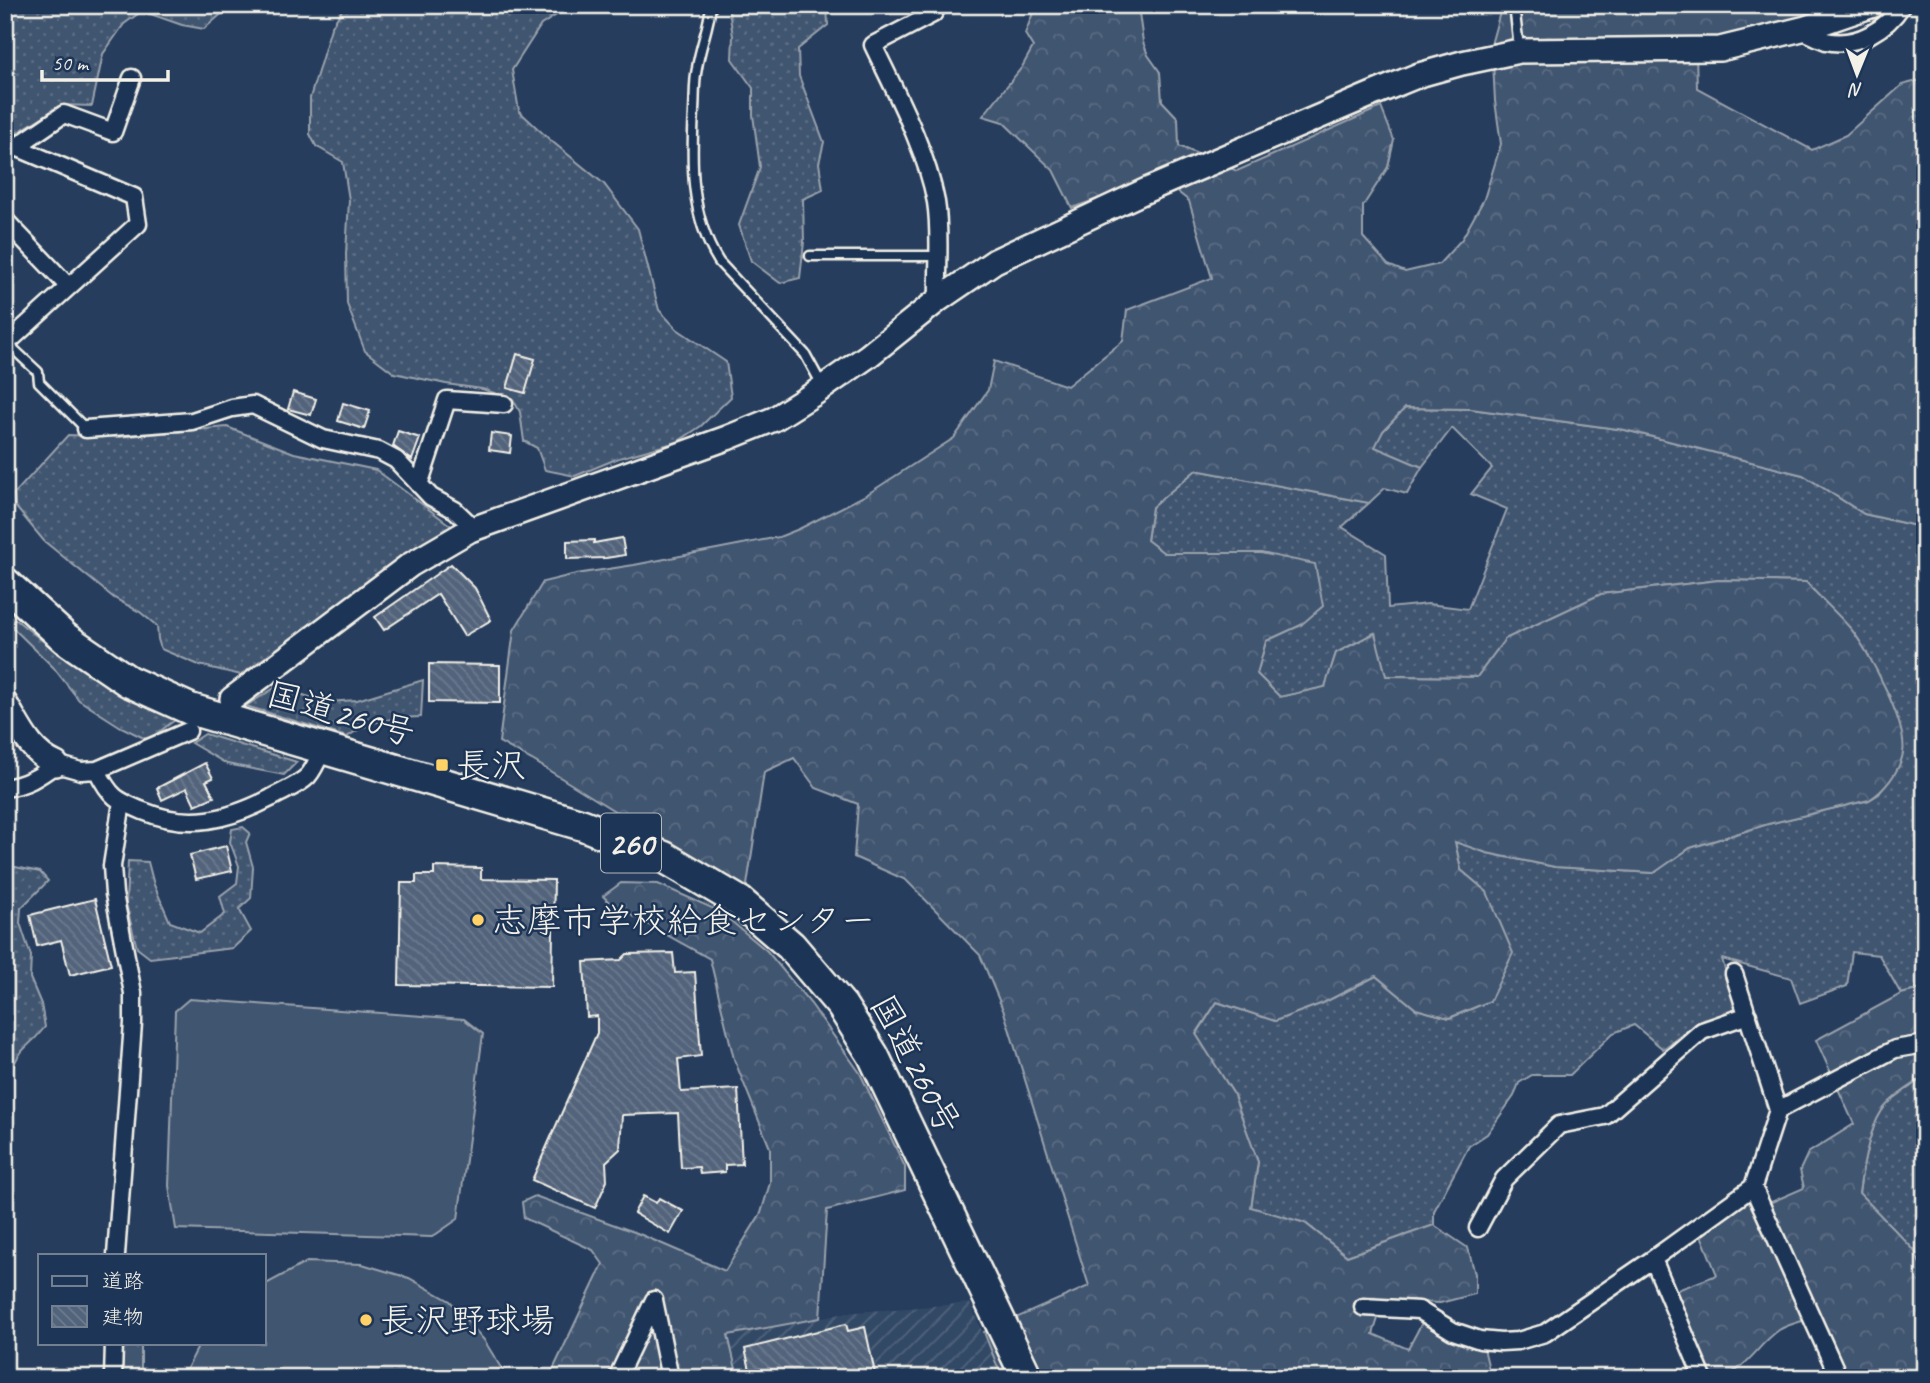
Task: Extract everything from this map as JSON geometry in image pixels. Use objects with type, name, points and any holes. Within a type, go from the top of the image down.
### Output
[{"type":"highway","name":"国道260号","points":[[5,583],[65,638],[128,681],[190,709],[583,825],[664,857],[740,902],[791,946],[842,1006],[873,1055],[1027,1378]]},
{"type":"street","points":[[232,699],[410,565],[475,529],[774,419],[868,356],[938,300],[995,261],[1172,180],[1419,75],[1520,51],[1720,49],[1801,30],[1873,5]]},
{"type":"street","points":[[1801,30],[1828,41],[1854,41],[1872,34],[1895,17],[1902,5]]},
{"type":"street","points":[[933,8],[873,45],[926,165],[936,203],[938,300]]},
{"type":"street","points":[[11,151],[64,114],[113,132],[132,78]]},
{"type":"street","points":[[6,342],[138,224],[135,197],[11,151]]},
{"type":"street","points":[[5,220],[69,287]]},
{"type":"street","points":[[419,485],[447,400],[504,404]]},
{"type":"street","points":[[86,429],[192,421],[232,408],[253,405],[323,439],[379,451],[396,460],[431,497],[455,510],[475,529]]},
{"type":"street","points":[[5,703],[41,758],[81,771],[97,770],[188,731]]},
{"type":"street","points":[[97,770],[106,790],[122,802],[162,819],[211,821],[261,803],[298,784],[308,775],[323,747]]},
{"type":"street","points":[[5,788],[21,786],[36,779],[56,764]]},
{"type":"street","points":[[116,1254],[133,1023],[133,993],[114,894],[112,866],[122,802]]},
{"type":"street","points":[[1363,1307],[1419,1310],[1453,1331],[1480,1340],[1518,1341],[1545,1333],[1753,1187],[1778,1110],[1734,974]]},
{"type":"street","points":[[1478,1227],[1504,1179],[1559,1125],[1605,1116],[1702,1031],[1748,1015]]},
{"type":"street","points":[[1778,1110],[1895,1049],[1925,1044]]},
{"type":"street","points":[[1753,1187],[1839,1378]]},
{"type":"street","points":[[1653,1259],[1703,1378]]},
{"type":"street","points":[[617,1378],[654,1300],[670,1378]]},
{"type":"street","points":[[113,1378],[114,1344]]},
{"type":"lane","points":[[711,5],[696,68],[694,180],[700,222],[709,246],[719,262],[805,354],[824,387]]},
{"type":"lane","points":[[1514,5],[1520,51]]},
{"type":"lane","points":[[810,257],[937,256]]},
{"type":"lane","points":[[6,342],[38,372],[39,382],[86,429]]},
{"type":"shaded area","points":[[970,1303],[1002,1378],[738,1378],[728,1335],[844,1313]]},
{"type":"green space","points":[[5,5],[228,5],[226,10],[204,29],[182,25],[142,11],[124,24],[103,54],[92,106],[62,105],[5,140]]},
{"type":"green space","points":[[345,5],[572,5],[541,25],[512,70],[519,111],[604,184],[638,229],[659,310],[677,329],[726,362],[731,397],[701,426],[677,442],[619,458],[575,476],[545,470],[537,448],[524,441],[520,412],[513,399],[482,389],[394,373],[365,351],[347,304],[349,200],[343,162],[316,146],[310,134],[310,98],[331,28]]},
{"type":"green space","points":[[728,5],[827,5],[828,25],[798,49],[799,76],[824,142],[819,163],[823,190],[803,199],[804,242],[800,278],[780,283],[751,261],[739,225],[760,167],[753,115],[753,88],[732,59],[733,36]]},
{"type":"green space","points":[[1036,5],[1132,5],[1139,13],[1143,42],[1148,55],[1160,72],[1162,101],[1178,118],[1179,146],[1237,171],[1381,107],[1394,140],[1388,167],[1363,206],[1363,237],[1388,265],[1405,272],[1439,264],[1462,239],[1484,199],[1501,144],[1495,101],[1492,41],[1502,5],[1849,5],[1848,25],[1777,47],[1696,53],[1697,88],[1812,150],[1846,135],[1902,85],[1925,79],[1925,528],[1864,514],[1803,475],[1625,430],[1471,409],[1405,408],[1383,431],[1375,447],[1422,467],[1407,494],[1385,488],[1369,503],[1196,470],[1152,507],[1147,540],[1164,553],[1261,553],[1315,564],[1323,606],[1301,625],[1266,641],[1257,674],[1280,697],[1325,687],[1336,653],[1375,633],[1386,676],[1477,677],[1505,639],[1601,594],[1719,580],[1806,582],[1859,639],[1886,689],[1900,725],[1903,753],[1886,786],[1869,800],[1768,824],[1690,848],[1654,873],[1555,867],[1487,853],[1455,842],[1461,870],[1487,892],[1513,953],[1490,1001],[1449,1018],[1416,1009],[1376,976],[1323,1003],[1275,1021],[1217,1002],[1196,1034],[1233,1093],[1258,1162],[1251,1207],[1305,1223],[1347,1256],[1434,1225],[1468,1248],[1475,1274],[1475,1294],[1440,1303],[1383,1303],[1373,1334],[1408,1349],[1424,1319],[1483,1344],[1491,1378],[1002,1378],[984,1332],[1089,1286],[1004,1012],[980,955],[906,880],[854,857],[858,804],[816,788],[794,758],[764,772],[746,892],[499,742],[514,630],[543,582],[779,537],[799,529],[866,495],[954,438],[988,390],[994,361],[1067,386],[1123,341],[1127,310],[1212,278],[1189,201],[1159,177],[1072,208],[1053,170],[1003,122],[983,116],[1022,67],[1033,47],[1025,34]]},
{"type":"green space","points":[[1405,408],[1471,409],[1625,430],[1803,475],[1864,514],[1925,528],[1925,1003],[1921,989],[1901,994],[1879,955],[1852,952],[1847,986],[1800,1003],[1791,978],[1722,959],[1738,1014],[1687,1031],[1663,1049],[1634,1025],[1613,1033],[1570,1075],[1532,1075],[1519,1083],[1514,1096],[1487,1134],[1469,1146],[1434,1211],[1434,1225],[1347,1256],[1305,1223],[1251,1208],[1258,1162],[1233,1093],[1196,1035],[1217,1002],[1275,1021],[1323,1003],[1376,976],[1416,1009],[1450,1018],[1490,1001],[1487,892],[1461,870],[1455,841],[1487,853],[1555,867],[1653,873],[1690,848],[1768,824],[1869,800],[1879,794],[1898,767],[1890,697],[1852,631],[1805,582],[1719,580],[1601,594],[1505,639],[1477,677],[1386,676],[1374,633],[1336,653],[1325,687],[1280,697],[1257,674],[1266,641],[1301,625],[1261,553],[1164,553],[1147,541],[1152,507],[1196,470],[1369,503],[1342,527],[1386,554],[1388,608],[1428,604],[1468,609],[1507,509],[1471,494],[1492,468],[1452,428],[1422,467],[1374,447],[1383,431]]},
{"type":"green space","points":[[227,427],[294,453],[376,470],[454,528],[404,555],[241,675],[199,665],[161,649],[157,626],[140,612],[114,598],[44,541],[15,506],[14,494],[68,435],[119,437]]},
{"type":"green space","points":[[15,619],[63,657],[118,692],[175,720],[148,740],[121,727],[79,700],[53,667],[9,624]]},
{"type":"green space","points":[[423,680],[421,717],[382,721],[365,726],[347,737],[246,706],[276,687],[327,702],[357,700]]},
{"type":"green space","points":[[205,734],[297,762],[284,775],[227,764],[191,743]]},
{"type":"green space","points":[[243,827],[250,833],[246,842],[253,867],[251,898],[239,909],[251,931],[233,948],[150,958],[137,948],[126,904],[128,861],[148,862],[154,885],[170,922],[200,933],[225,914],[220,896],[237,883],[239,866],[230,842],[232,829]]},
{"type":"green space","points":[[5,865],[40,872],[48,881],[21,908],[20,923],[31,956],[30,978],[41,1004],[45,1027],[16,1059],[5,1101]]},
{"type":"green space","points":[[621,883],[658,884],[719,911],[767,951],[811,1004],[860,1073],[905,1167],[905,1190],[827,1210],[820,1318],[728,1335],[738,1378],[549,1378],[603,1264],[593,1250],[524,1218],[522,1202],[535,1196],[637,1233],[725,1271],[761,1213],[770,1183],[770,1148],[734,1059],[710,959],[611,904],[603,896]]},
{"type":"green space","points":[[1921,989],[1925,1003],[1925,1076],[1896,1097],[1881,1112],[1870,1140],[1859,1193],[1914,1250],[1925,1275],[1925,1378],[1848,1378],[1820,1316],[1779,1330],[1740,1368],[1721,1377],[1709,1378],[1672,1292],[1717,1275],[1699,1230],[1746,1195],[1753,1210],[1804,1188],[1800,1170],[1808,1153],[1854,1124],[1816,1040],[1901,994]]},
{"type":"green space","points":[[189,999],[464,1019],[483,1034],[458,1219],[432,1237],[176,1229],[169,1186],[175,1011]]},
{"type":"green space","points":[[1925,1076],[1925,1275],[1914,1250],[1859,1193],[1870,1140],[1881,1112],[1896,1097]]},
{"type":"green space","name":"長沢野球場","points":[[307,1262],[362,1264],[409,1278],[450,1301],[484,1340],[503,1371],[504,1378],[182,1378],[199,1344],[266,1344],[266,1284]]},
{"type":"green space","points":[[119,1344],[141,1344],[141,1378],[118,1378]]},
{"type":"building","points":[[517,354],[535,359],[525,393],[507,388]]},
{"type":"building","points":[[293,392],[316,399],[311,415],[288,409]]},
{"type":"building","points":[[343,403],[370,411],[364,429],[338,421]]},
{"type":"building","points":[[398,431],[420,438],[412,460],[393,446]]},
{"type":"building","points":[[491,433],[512,436],[510,453],[489,450]]},
{"type":"building","points":[[622,538],[625,555],[567,559],[567,541],[594,540],[594,543]]},
{"type":"building","points":[[451,564],[475,588],[491,620],[464,636],[438,594],[384,630],[375,617]]},
{"type":"building","points":[[429,664],[500,665],[500,703],[429,702]]},
{"type":"building","points":[[205,763],[213,778],[206,781],[214,797],[195,805],[187,788],[162,800],[157,788]]},
{"type":"building","points":[[226,846],[232,871],[196,879],[190,855]]},
{"type":"building","points":[[434,867],[481,868],[481,879],[554,880],[552,987],[399,985],[401,883],[416,883],[416,875],[434,875]]},
{"type":"building","points":[[95,899],[111,965],[70,975],[61,940],[37,946],[30,915]]},
{"type":"building","points":[[673,953],[675,973],[695,972],[701,1056],[678,1059],[681,1092],[738,1089],[742,1164],[725,1165],[725,1172],[700,1174],[699,1167],[681,1168],[678,1113],[622,1115],[620,1149],[606,1162],[607,1181],[595,1208],[532,1180],[597,1033],[597,1016],[587,1017],[584,962],[621,960],[627,954]]},
{"type":"building","points":[[643,1196],[656,1203],[659,1198],[683,1211],[670,1234],[634,1213]]},
{"type":"building","points":[[846,1324],[848,1331],[865,1327],[876,1378],[752,1378],[745,1349]]},
{"type":"place","name":"長沢","points":[[442,765]]},
{"type":"place","name":"志摩市学校給食センター","points":[[478,920]]},
{"type":"place","name":"長沢野球場","points":[[366,1320]]}]
